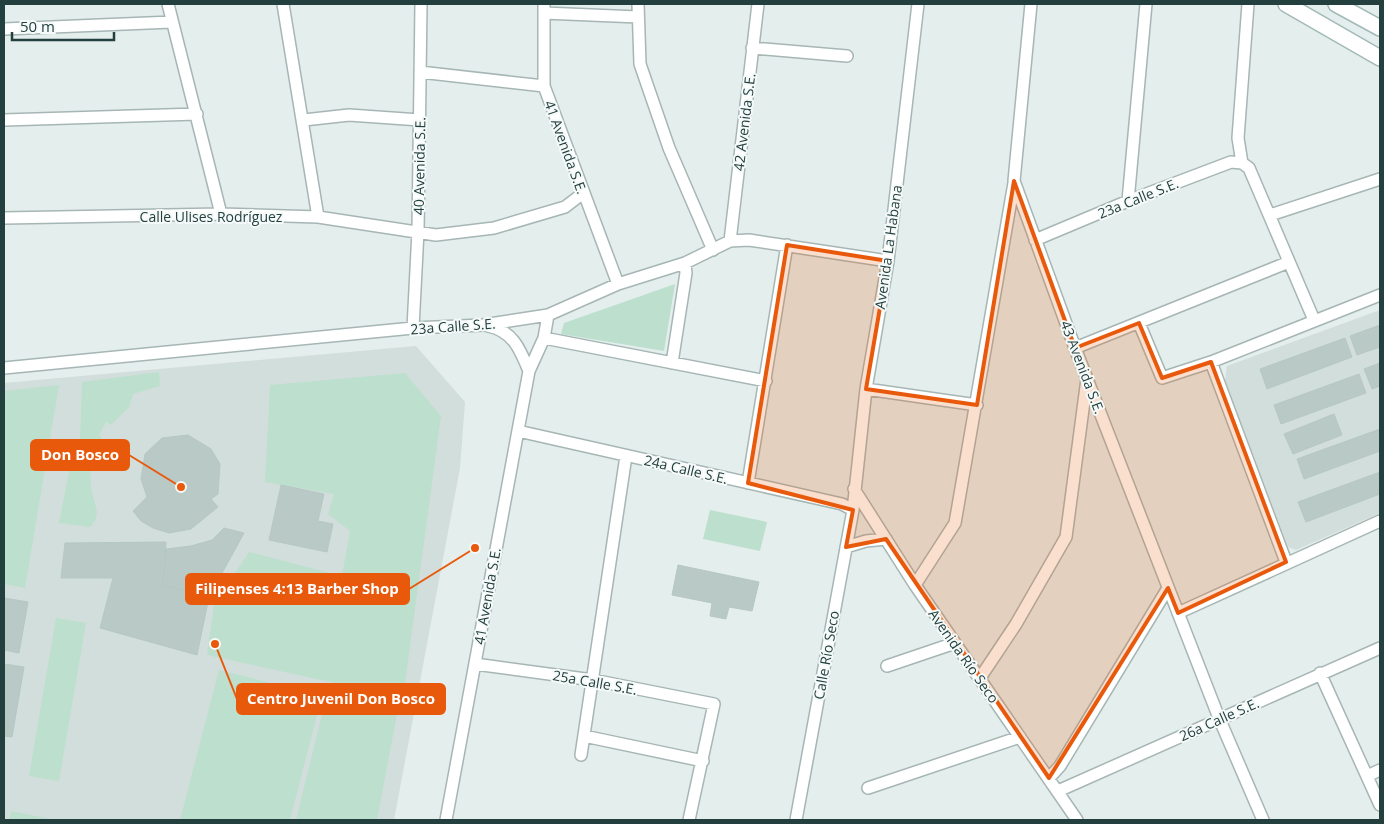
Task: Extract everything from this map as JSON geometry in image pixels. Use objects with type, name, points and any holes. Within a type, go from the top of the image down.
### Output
[{"type":"street","points":[[168,4],[221,214]]},
{"type":"street","points":[[283,4],[304,120],[318,217]]},
{"type":"street","name":"40 Avenida S.E.","points":[[413,328],[418,231],[421,4]]},
{"type":"street","points":[[638,4],[640,64],[669,148],[713,250]]},
{"type":"street","name":"42 Avenida S.E.","points":[[730,241],[758,4]]},
{"type":"street","name":"Avenida La Habana","points":[[854,489],[866,389],[888,261],[918,4]]},
{"type":"street","name":"43 Avenida S.E.","points":[[1031,4],[1014,181],[1075,348],[1168,588],[1219,718],[1263,820]]},
{"type":"street","points":[[1128,200],[1146,4]]},
{"type":"street","points":[[1248,4],[1238,138],[1242,163],[1250,168],[1314,320]]},
{"type":"street","points":[[1286,4],[1380,58]]},
{"type":"street","points":[[1336,4],[1380,28]]},
{"type":"street","points":[[544,9],[638,17]]},
{"type":"street","name":"41 Avenida S.E.","points":[[544,9],[544,86],[582,194],[618,284]]},
{"type":"street","points":[[4,29],[172,22]]},
{"type":"street","points":[[752,48],[847,56]]},
{"type":"street","points":[[420,72],[544,86]]},
{"type":"street","points":[[4,120],[197,114]]},
{"type":"street","points":[[304,120],[349,115],[420,120]]},
{"type":"street","name":"23a Calle S.E.","points":[[1035,240],[1128,200],[1231,162],[1242,163]]},
{"type":"street","points":[[1270,216],[1380,179]]},
{"type":"street","points":[[915,585],[955,524],[977,405],[1014,181]]},
{"type":"street","name":"Calle Ulises Rodríguez","points":[[4,218],[221,214],[318,217],[436,235],[494,228],[565,206],[582,194]]},
{"type":"street","name":"23a Calle S.E.","points":[[4,368],[413,328],[483,325],[548,315],[618,284],[685,263],[730,241],[749,240],[787,244],[888,261]]},
{"type":"street","points":[[748,483],[787,244]]},
{"type":"street","points":[[1075,348],[1290,262]]},
{"type":"street","points":[[672,363],[686,273],[685,263]]},
{"type":"street","points":[[1139,323],[1162,378],[1211,362],[1380,295]]},
{"type":"street","name":"41 Avenida S.E.","points":[[446,820],[528,371],[544,338],[548,315]]},
{"type":"street","name":"41 Avenida S.E.","points":[[483,325],[498,328],[511,336],[520,348],[528,371]]},
{"type":"street","points":[[544,338],[766,381]]},
{"type":"street","points":[[1211,362],[1286,562]]},
{"type":"street","points":[[980,678],[1016,624],[1066,537],[1087,378]]},
{"type":"street","points":[[866,389],[977,405]]},
{"type":"street","name":"24a Calle S.E.","points":[[518,431],[842,504],[853,510]]},
{"type":"street","points":[[581,755],[626,456]]},
{"type":"street","name":"Avenida Río Seco","points":[[854,489],[915,585],[1077,820]]},
{"type":"street","name":"Calle Río Seco","points":[[796,820],[853,510],[854,489]]},
{"type":"street","points":[[1178,613],[1286,562],[1380,521]]},
{"type":"street","points":[[846,547],[866,541],[886,539]]},
{"type":"street","points":[[1049,778],[1060,766],[1168,588]]},
{"type":"street","points":[[887,666],[955,643]]},
{"type":"street","name":"26a Calle S.E.","points":[[1058,791],[1320,673],[1380,648]]},
{"type":"street","name":"25a Calle S.E.","points":[[475,664],[593,680],[714,704],[703,761]]},
{"type":"street","points":[[1320,673],[1380,805]]},
{"type":"street","points":[[584,736],[703,761],[689,820]]},
{"type":"street","points":[[868,788],[1020,737]]},
{"type":"street","points":[[1367,776],[1380,770]]},
{"type":"highlighted area","points":[[1014,181],[1075,348],[1139,323],[1162,378],[1211,362],[1286,562],[1178,613],[1168,588],[1049,778],[886,539],[846,547],[853,510],[748,483],[787,245],[888,261],[866,389],[977,405]]},
{"type":"shaded area","points":[[1380,310],[1380,513],[1296,550],[1288,547],[1225,381],[1227,366]]},
{"type":"shaded area","points":[[416,346],[465,402],[460,468],[394,820],[4,820],[4,383]]},
{"type":"green space","points":[[675,284],[664,351],[561,334],[564,323]]},
{"type":"green space","points":[[159,372],[160,386],[133,394],[129,407],[111,425],[106,422],[99,435],[102,439],[80,439],[82,382]]},
{"type":"green space","points":[[405,373],[441,416],[403,698],[207,655],[214,605],[249,552],[342,576],[350,531],[328,514],[334,494],[265,482],[270,385]]},
{"type":"green space","points":[[59,385],[25,588],[4,584],[4,391]]},
{"type":"green space","points":[[70,467],[90,469],[91,490],[97,514],[90,527],[59,523]]},
{"type":"green space","points":[[710,510],[767,522],[760,551],[703,539]]},
{"type":"green space","points":[[56,618],[86,623],[59,781],[29,776]]},
{"type":"green space","points":[[219,670],[322,696],[290,820],[180,820]]},
{"type":"green space","points":[[326,698],[397,714],[377,820],[296,820]]},
{"type":"green space","points":[[11,811],[55,820],[9,820]]},
{"type":"building","points":[[1380,325],[1380,347],[1357,355],[1350,336]]},
{"type":"building","points":[[1345,338],[1352,357],[1267,389],[1260,369]]},
{"type":"building","points":[[1380,363],[1380,386],[1372,389],[1364,369]]},
{"type":"building","points":[[1359,374],[1366,393],[1281,424],[1274,405]]},
{"type":"building","points":[[1334,414],[1342,435],[1293,454],[1284,434]]},
{"type":"building","points":[[1380,429],[1380,451],[1304,479],[1297,459]]},
{"type":"building","points":[[188,435],[211,449],[220,464],[218,494],[211,499],[218,507],[191,529],[169,533],[153,528],[141,521],[133,511],[147,497],[141,479],[145,454],[162,438]]},
{"type":"building","points":[[1380,472],[1380,494],[1306,522],[1298,502]]},
{"type":"building","points":[[281,485],[324,494],[318,521],[333,524],[327,552],[269,540]]},
{"type":"building","points":[[224,528],[244,533],[209,597],[163,585],[166,549],[191,546],[212,540]]},
{"type":"building","points":[[166,542],[163,585],[209,597],[197,655],[100,628],[113,578],[61,578],[65,543]]},
{"type":"building","points":[[678,565],[759,582],[752,611],[729,607],[726,619],[710,616],[712,603],[672,595]]},
{"type":"building","points":[[4,598],[28,602],[19,653],[4,650]]},
{"type":"building","points":[[4,664],[24,667],[12,737],[4,736]]},
{"type":"place","name":"Don Bosco","points":[[181,487]]},
{"type":"place","name":"Filipenses 4:13 Barber Shop","points":[[475,548]]},
{"type":"place","name":"Centro Juvenil Don Bosco","points":[[215,644]]}]
